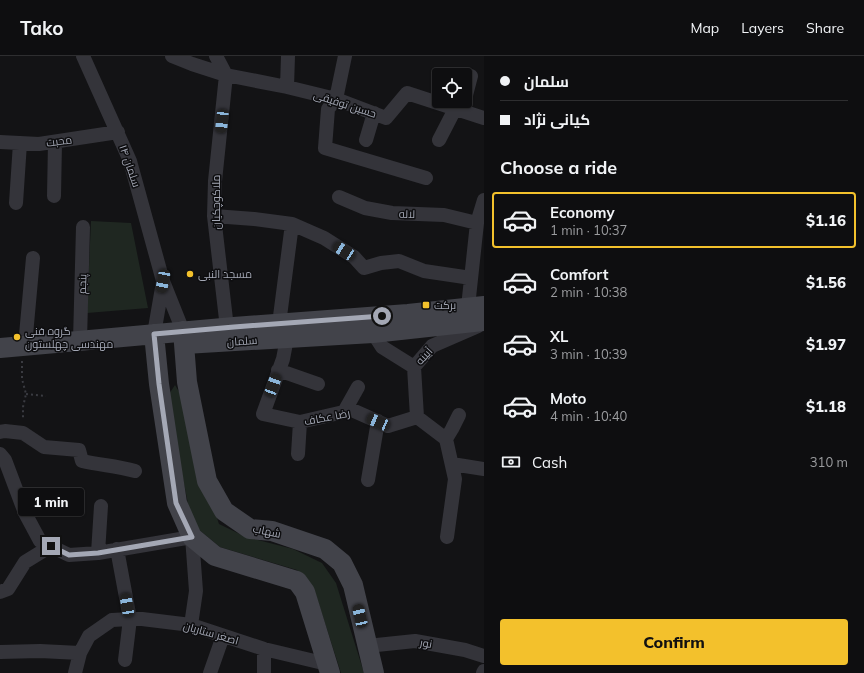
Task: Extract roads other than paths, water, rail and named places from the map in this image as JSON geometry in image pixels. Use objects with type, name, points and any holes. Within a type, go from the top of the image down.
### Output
[{"type":"main road","name":"سلمان","points":[[0,348],[24,353],[183,338],[283,331],[476,306]]},
{"type":"main road","name":"سلمان","points":[[183,338],[227,328],[373,333],[484,322]]},
{"type":"main road","name":"شهاب","points":[[183,338],[187,382],[207,481],[224,511],[250,529],[272,531],[326,549],[342,563],[353,585],[374,673]]},
{"type":"main road","name":"سلمان","points":[[0,361],[24,353],[80,341],[154,341]]},
{"type":"main road","points":[[154,341],[176,503],[192,537],[215,556],[297,582],[305,592],[329,668]]},
{"type":"main road","points":[[159,384],[164,376],[172,373],[181,375],[187,382]]},
{"type":"street","name":"سلمان ۱۴","points":[[83,56],[130,161],[163,281],[183,338]]},
{"type":"street","name":"حسین توفیقی","points":[[172,56],[226,75],[336,98],[386,118],[407,93],[432,98]]},
{"type":"street","points":[[216,56],[226,75]]},
{"type":"street","points":[[287,87],[288,56]]},
{"type":"street","points":[[345,56],[336,98],[328,109],[325,148],[426,178]]},
{"type":"street","name":"ملاکوچکیان","points":[[226,75],[215,181],[214,216],[227,328]]},
{"type":"street","points":[[439,140],[460,108]]},
{"type":"street","name":"حسین توفیقی","points":[[467,108],[484,118]]},
{"type":"street","points":[[366,140],[374,113]]},
{"type":"street","name":"محبت","points":[[0,142],[39,144],[118,132]]},
{"type":"street","points":[[54,196],[55,142]]},
{"type":"street","points":[[16,203],[20,143]]},
{"type":"street","name":"لاله","points":[[338,197],[365,208],[392,213],[444,215],[477,222]]},
{"type":"street","points":[[476,306],[471,278],[477,222],[484,200]]},
{"type":"street","points":[[214,216],[292,224],[324,238],[354,257],[364,268],[381,263],[399,261],[424,271],[471,278]]},
{"type":"street","name":"رضا عکاف","points":[[292,224],[283,331],[283,359],[263,414],[300,422],[352,410],[388,426],[417,417]]},
{"type":"street","name":"پنجم","points":[[80,341],[83,226]]},
{"type":"street","points":[[24,353],[33,258]]},
{"type":"street","name":"سلمان ۱۴","points":[[154,341],[163,281]]},
{"type":"street","name":"آیینه","points":[[373,333],[382,347],[414,367],[432,346],[484,322]]},
{"type":"street","points":[[414,367],[417,417],[446,439],[455,479],[447,537]]},
{"type":"street","points":[[278,370],[318,384]]},
{"type":"street","points":[[344,412],[358,387]]},
{"type":"street","points":[[446,439],[459,415]]},
{"type":"street","points":[[298,454],[300,422]]},
{"type":"street","points":[[368,480],[378,422]]},
{"type":"street","points":[[0,432],[5,431],[23,433],[44,447],[79,450],[82,461],[136,471]]},
{"type":"street","points":[[0,454],[5,460],[25,513],[40,541],[69,555],[98,553],[192,537],[196,591],[191,625]]},
{"type":"street","points":[[452,464],[484,469]]},
{"type":"street","points":[[98,553],[101,506]]},
{"type":"street","points":[[0,592],[8,589],[25,562],[51,546]]},
{"type":"street","points":[[117,549],[130,619],[125,660]]},
{"type":"street","name":"اصغر ستاریان","points":[[75,673],[80,653],[89,636],[112,620],[130,619],[191,625],[329,668]]},
{"type":"street","points":[[210,673],[223,636]]},
{"type":"street","name":"نور","points":[[367,646],[415,642],[465,650],[484,656]]},
{"type":"street","points":[[264,649],[264,673]]},
{"type":"street","points":[[0,652],[40,651],[80,653]]},
{"type":"place","name":"مسجد النبی","points":[[190,274]]},
{"type":"place","name":"برکت","points":[[426,305]]},
{"type":"place","name":"گروه فنی مهندسی چهلستون","points":[[17,337]]}]
